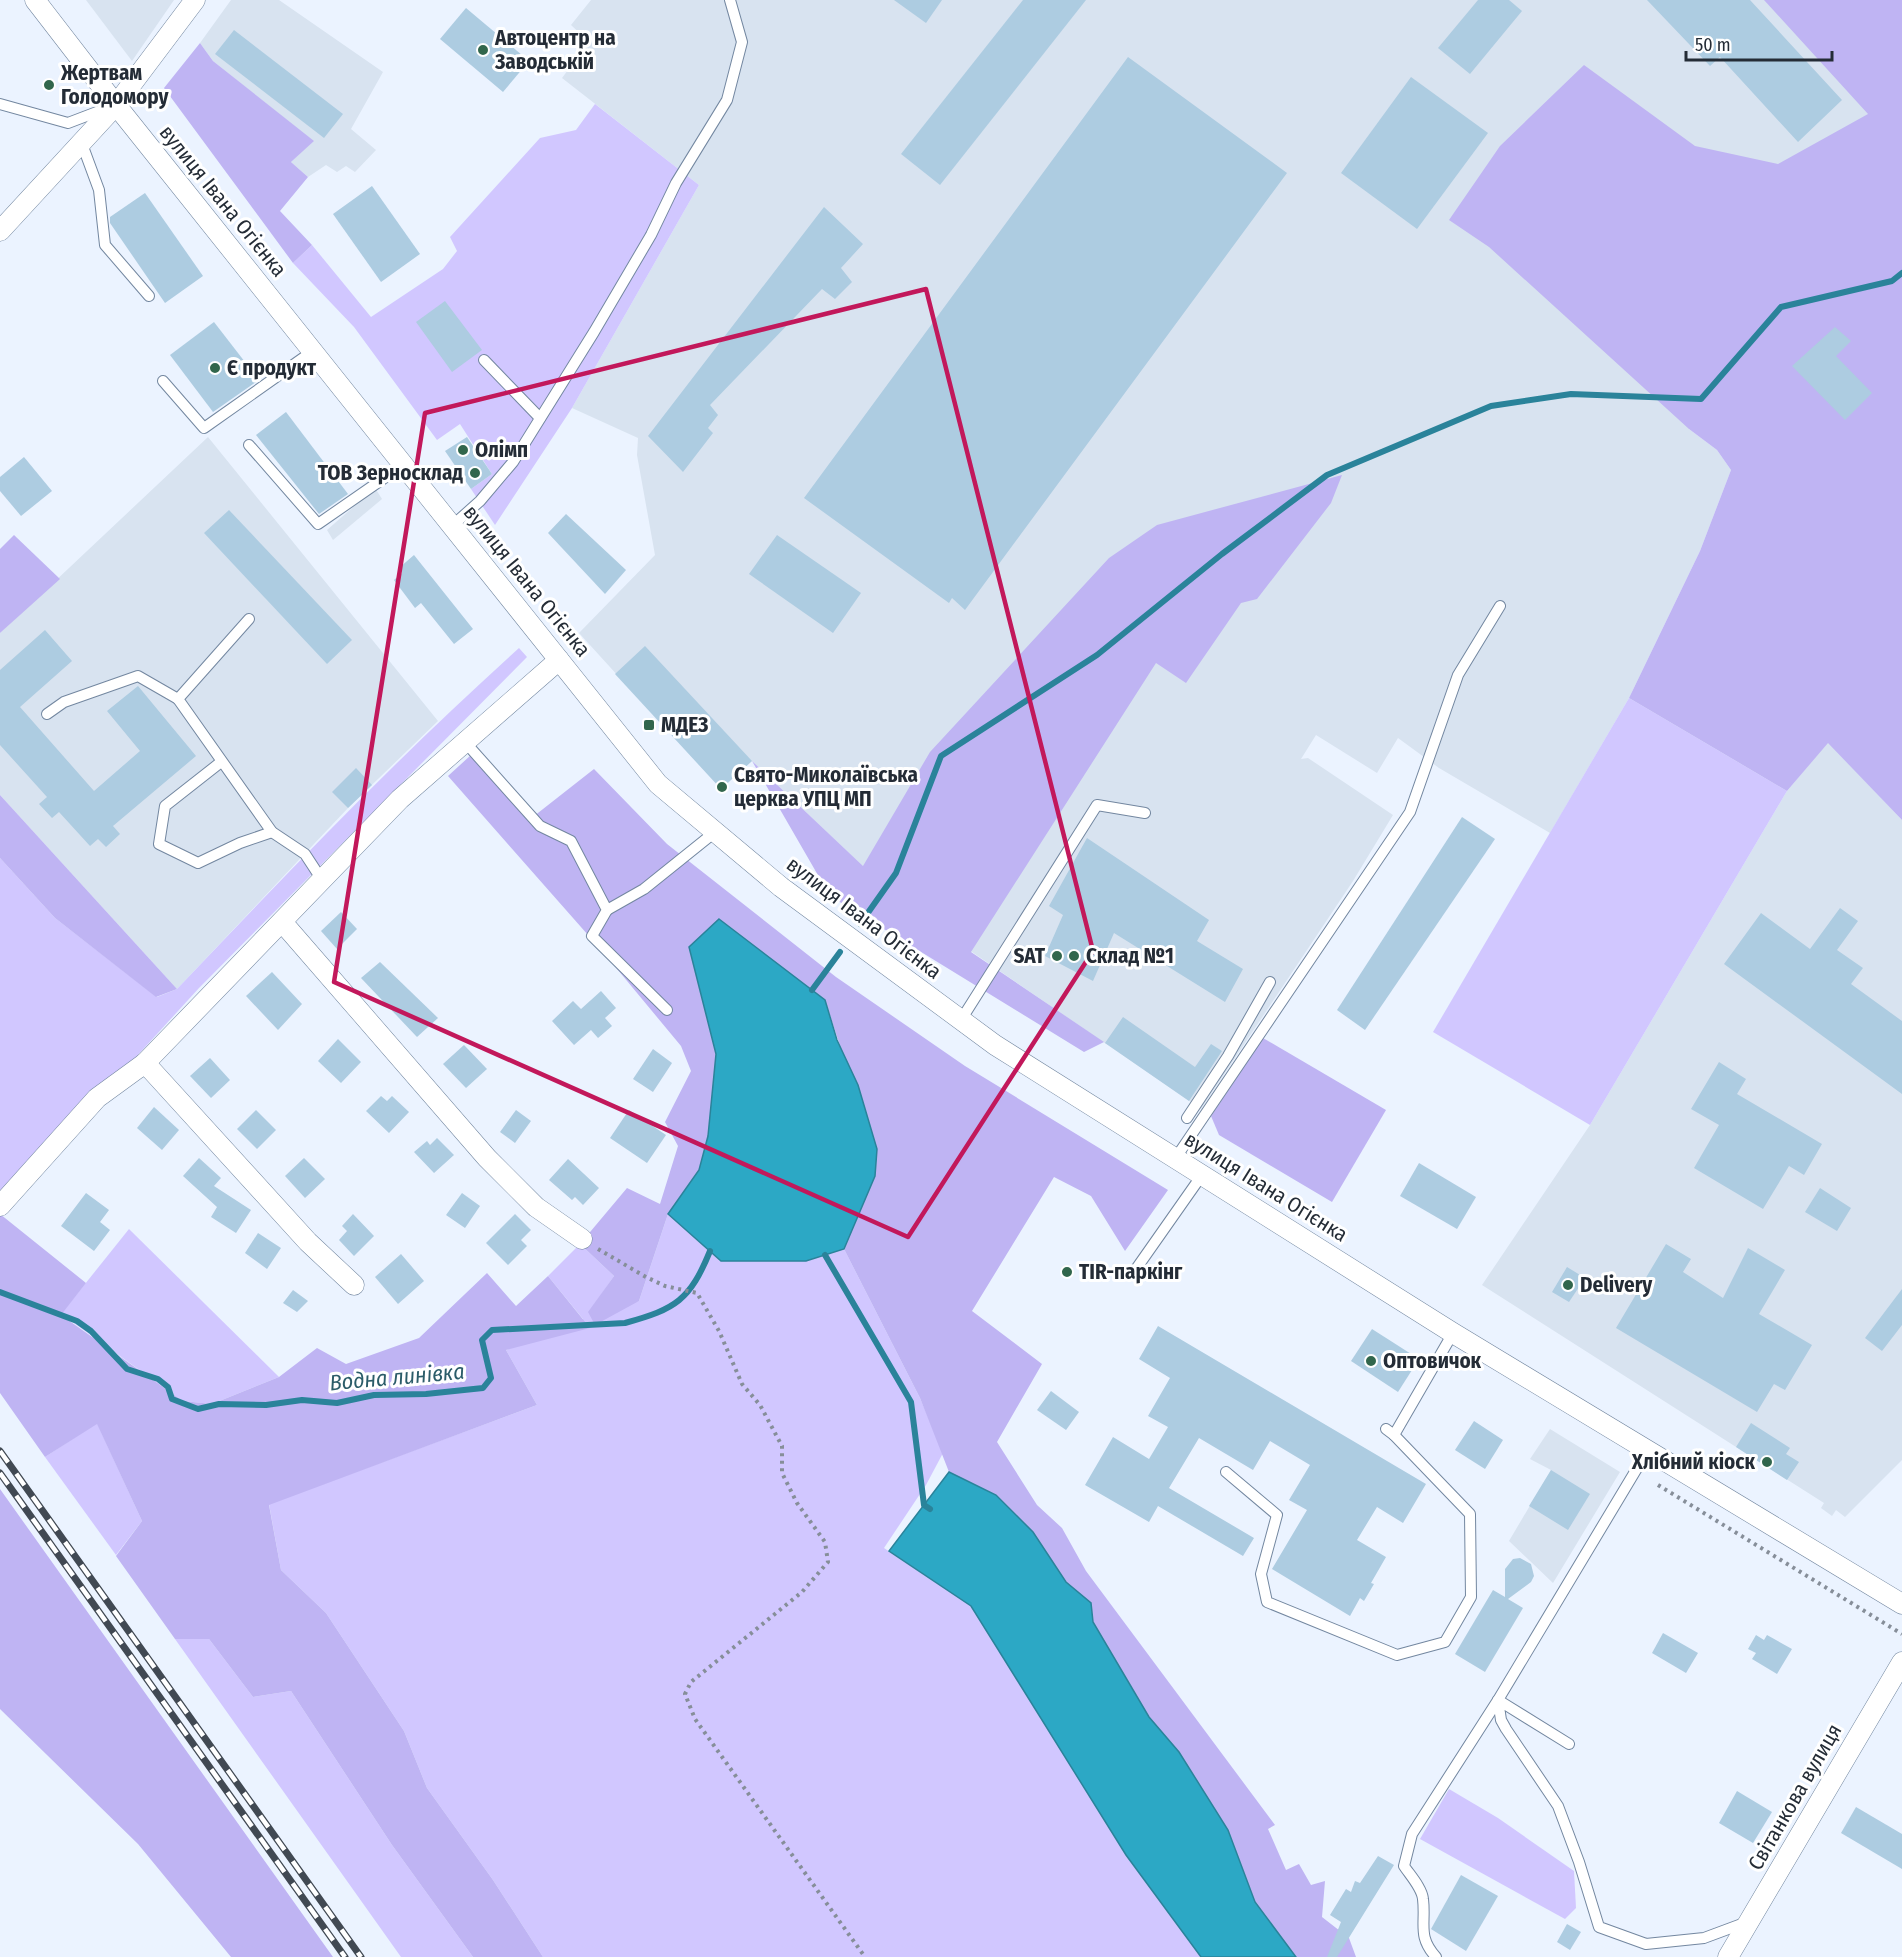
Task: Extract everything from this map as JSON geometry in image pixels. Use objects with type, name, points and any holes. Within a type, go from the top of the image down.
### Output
[{"type":"street","name":"вулиця Івана Огієнка","points":[[35,0],[116,105],[658,784],[781,887],[995,1045],[1453,1333],[1902,1604]]},
{"type":"street","points":[[0,231],[116,105],[195,0]]},
{"type":"street","points":[[0,1206],[97,1098],[145,1063],[283,923],[400,799],[559,660]]},
{"type":"street","points":[[283,923],[487,1158],[536,1207],[582,1239]]},
{"type":"street","points":[[145,1063],[308,1242],[354,1285]]},
{"type":"street","name":"Світанкова вулиця","points":[[1728,1957],[1902,1662]]},
{"type":"lane","points":[[452,526],[480,501],[513,462],[645,244],[676,183],[727,100],[742,42],[730,0]]},
{"type":"lane","points":[[0,105],[68,123],[116,105]]},
{"type":"lane","points":[[82,144],[99,190],[105,245],[149,296]]},
{"type":"lane","points":[[163,381],[204,428],[313,351]]},
{"type":"lane","points":[[484,360],[540,418]]},
{"type":"lane","points":[[249,445],[318,524],[403,465]]},
{"type":"lane","points":[[1176,1159],[1410,812],[1458,675],[1500,606]]},
{"type":"lane","points":[[178,699],[249,619]]},
{"type":"lane","points":[[47,714],[64,702],[138,676],[178,699],[272,832],[305,854],[322,880]]},
{"type":"lane","points":[[465,742],[540,826],[571,841],[607,910]]},
{"type":"lane","points":[[221,762],[165,806],[159,844],[198,863],[240,843],[272,832]]},
{"type":"lane","points":[[961,1020],[1097,805],[1145,813]]},
{"type":"lane","points":[[667,1010],[592,936],[607,910],[644,889],[715,832]]},
{"type":"lane","points":[[1187,1118],[1228,1056],[1270,982]]},
{"type":"lane","points":[[1136,1269],[1202,1175]]},
{"type":"lane","points":[[1227,1472],[1277,1515],[1261,1574],[1266,1602],[1396,1655],[1445,1642],[1471,1598],[1470,1514],[1390,1432],[1453,1333]]},
{"type":"lane","points":[[1436,1957],[1426,1946],[1422,1927],[1423,1897],[1404,1866],[1413,1834],[1498,1700],[1648,1450]]},
{"type":"lane","points":[[1498,1700],[1569,1744]]},
{"type":"lane","points":[[1498,1700],[1501,1720],[1506,1729],[1558,1806],[1580,1862],[1599,1927],[1647,1944],[1704,1938],[1750,1921]]},
{"type":"path","points":[[582,1239],[646,1278],[665,1286],[697,1293],[719,1331],[742,1384],[760,1405],[782,1446],[782,1473],[796,1503],[825,1542],[828,1562],[802,1592],[691,1682],[685,1694],[695,1719],[865,1957]]},
{"type":"path","points":[[1658,1485],[1902,1634]]},
{"type":"highlighted area","points":[[926,289],[1093,951],[908,1237],[334,982],[425,413]]},
{"type":"shaded area","points":[[86,0],[174,0],[132,61]]},
{"type":"shaded area","points":[[231,0],[279,0],[383,72],[351,129],[376,150],[355,172],[346,166],[337,172],[326,165],[308,177],[291,162],[313,141],[213,61],[200,43]]},
{"type":"shaded area","points":[[591,0],[1902,0],[1902,162],[1689,429],[1717,450],[1731,470],[1700,551],[1629,698],[1550,833],[1439,768],[1398,738],[1377,773],[1316,735],[1301,759],[1308,758],[1393,815],[1353,881],[1201,1109],[905,906],[752,761],[721,789],[579,633],[655,555],[637,455],[638,438],[572,408],[699,185],[562,78],[589,42],[571,25]]},
{"type":"shaded area","points":[[1764,0],[1902,0],[1902,820],[1828,743],[1787,791],[1629,698],[1700,551],[1731,470],[1717,450],[1689,429],[1489,247],[1449,220],[1500,146],[1584,65],[1695,146],[1778,164],[1868,114]]},
{"type":"shaded area","points":[[200,43],[213,61],[314,141],[291,162],[308,177],[280,211],[312,245],[293,263],[164,88]]},
{"type":"shaded area","points":[[595,104],[699,185],[572,408],[495,525],[471,489],[492,474],[460,424],[437,440],[354,327],[293,263],[312,245],[371,317],[443,269],[457,251],[450,237],[540,138],[576,130]]},
{"type":"shaded area","points":[[208,437],[438,721],[348,808],[177,989],[0,795],[0,633]]},
{"type":"shaded area","points":[[1342,475],[1331,503],[1257,599],[1241,603],[1186,683],[1156,663],[971,952],[1104,1042],[1084,1052],[830,896],[752,761],[863,866],[930,752],[1109,558],[1157,525]]},
{"type":"shaded area","points":[[375,488],[382,499],[333,540],[327,530]]},
{"type":"shaded area","points":[[14,535],[60,579],[0,633],[0,549]]},
{"type":"shaded area","points":[[519,648],[527,657],[199,988],[0,1206],[0,858],[55,918],[157,997],[177,989],[387,773]]},
{"type":"shaded area","points":[[1629,698],[1787,791],[1590,1125],[1433,1032]]},
{"type":"shaded area","points":[[1828,742],[1902,820],[1902,1460],[1845,1517],[1836,1510],[1832,1516],[1821,1508],[1824,1503],[1482,1285],[1590,1125],[1787,791]]},
{"type":"shaded area","points":[[471,755],[529,820],[594,769],[667,844],[836,977],[965,1066],[1168,1190],[1125,1251],[1091,1196],[1054,1177],[972,1311],[1042,1364],[997,1442],[1037,1505],[1062,1528],[1086,1571],[1275,1825],[1268,1829],[1286,1870],[1299,1864],[1311,1885],[1325,1881],[1322,1917],[1349,1938],[1356,1957],[1296,1957],[1255,1902],[1228,1830],[1179,1752],[1149,1717],[1093,1622],[1091,1603],[1066,1582],[1033,1532],[996,1495],[949,1472],[920,1398],[844,1249],[875,1176],[844,1058],[825,1000],[689,947],[716,1054],[708,1136],[699,1170],[668,1214],[639,1301],[595,1325],[588,1312],[614,1276],[580,1244],[627,1188],[660,1204],[678,1146],[665,1122],[691,1071],[681,1046],[603,952],[448,776]]},
{"type":"shaded area","points":[[0,795],[177,989],[156,997],[55,918],[0,858]]},
{"type":"shaded area","points":[[1263,1038],[1386,1110],[1332,1202],[1219,1135],[1211,1116]]},
{"type":"shaded area","points":[[0,1214],[86,1283],[61,1315],[183,1401],[212,1404],[279,1377],[317,1348],[346,1364],[419,1338],[487,1273],[516,1306],[548,1276],[590,1328],[506,1350],[537,1405],[269,1505],[281,1570],[326,1613],[404,1731],[427,1788],[493,1880],[543,1957],[473,1957],[392,1845],[291,1691],[253,1697],[209,1639],[175,1639],[116,1556],[142,1521],[97,1424],[45,1457],[0,1393]]},
{"type":"shaded area","points":[[668,1214],[721,1261],[806,1261],[844,1249],[920,1398],[943,1453],[926,1485],[884,1548],[971,1606],[1126,1855],[1201,1957],[543,1957],[493,1880],[427,1788],[404,1731],[326,1613],[281,1570],[269,1504],[537,1405],[506,1350],[583,1319],[548,1276],[580,1244],[614,1276],[589,1312],[639,1301]]},
{"type":"shaded area","points":[[129,1229],[279,1377],[212,1404],[183,1401],[61,1314]]},
{"type":"shaded area","points":[[97,1423],[142,1521],[116,1555],[45,1457]]},
{"type":"shaded area","points":[[1550,1429],[1620,1472],[1553,1583],[1509,1541],[1551,1470],[1530,1459]]},
{"type":"shaded area","points":[[0,1489],[333,1957],[231,1957],[138,1844],[0,1709]]},
{"type":"shaded area","points":[[175,1639],[209,1639],[253,1697],[291,1691],[392,1845],[473,1957],[401,1957]]},
{"type":"shaded area","points":[[1449,1789],[1498,1818],[1574,1871],[1576,1908],[1565,1919],[1420,1839]]},
{"type":"water","points":[[719,919],[825,1000],[837,1040],[858,1085],[877,1149],[875,1176],[844,1249],[806,1261],[721,1261],[668,1214],[699,1170],[708,1136],[716,1054],[689,947]]},
{"type":"water","points":[[949,1472],[996,1495],[1033,1532],[1066,1582],[1091,1603],[1093,1622],[1149,1717],[1179,1752],[1228,1830],[1255,1902],[1296,1957],[1201,1957],[1126,1855],[971,1606],[889,1551]]},
{"type":"building","points":[[894,0],[942,0],[926,23]]},
{"type":"building","points":[[1023,0],[1086,0],[940,185],[901,154]]},
{"type":"building","points":[[1478,0],[1509,0],[1522,11],[1470,74],[1438,48]]},
{"type":"building","points":[[1647,0],[1750,0],[1842,100],[1798,142],[1720,57],[1710,66]]},
{"type":"building","points":[[466,8],[529,61],[503,92],[440,39]]},
{"type":"building","points":[[234,30],[343,114],[324,138],[215,54]]},
{"type":"building","points":[[1128,57],[1287,173],[965,610],[952,598],[949,603],[804,498]]},
{"type":"building","points":[[1411,77],[1488,133],[1417,229],[1341,173]]},
{"type":"building","points":[[372,186],[420,254],[381,282],[333,214]]},
{"type":"building","points":[[145,193],[203,276],[165,303],[110,223],[110,217]]},
{"type":"building","points":[[824,207],[863,244],[841,268],[852,282],[835,299],[822,289],[710,405],[718,415],[708,428],[713,433],[683,472],[648,436]]},
{"type":"building","points":[[445,301],[482,350],[452,372],[416,322]]},
{"type":"building","name":"Є продукт","points":[[214,322],[259,380],[213,412],[170,355]]},
{"type":"building","points":[[1835,327],[1851,341],[1836,356],[1872,393],[1845,420],[1792,366]]},
{"type":"building","points":[[286,412],[348,494],[319,514],[256,435]]},
{"type":"building","points":[[467,437],[492,474],[471,489],[445,451]]},
{"type":"building","points":[[24,457],[52,491],[21,516],[0,491],[0,477]]},
{"type":"building","points":[[229,510],[352,640],[327,664],[204,533]]},
{"type":"building","points":[[566,514],[626,570],[605,594],[548,533]]},
{"type":"building","points":[[777,535],[861,593],[833,633],[749,574]]},
{"type":"building","points":[[414,555],[473,629],[454,644],[421,603],[415,608],[394,580],[402,573],[399,568]]},
{"type":"building","points":[[45,630],[72,661],[20,707],[94,791],[140,751],[107,711],[138,686],[196,756],[113,826],[120,834],[106,847],[98,839],[90,846],[59,812],[52,818],[39,804],[47,797],[0,745],[0,670]]},
{"type":"building","points":[[645,646],[752,761],[721,789],[615,674]]},
{"type":"building","points":[[356,768],[372,785],[348,808],[332,792]]},
{"type":"building","points":[[1462,817],[1495,839],[1365,1030],[1337,1010]]},
{"type":"building","points":[[1087,838],[1209,920],[1197,941],[1243,969],[1225,1002],[1114,933],[1093,981],[1045,956],[1063,915],[1049,906]]},
{"type":"building","points":[[1840,908],[1858,921],[1837,950],[1863,968],[1851,984],[1902,1021],[1902,1094],[1724,964],[1761,913],[1810,949]]},
{"type":"building","points":[[341,912],[357,929],[337,949],[321,931]]},
{"type":"building","points":[[380,962],[438,1018],[417,1037],[361,978]]},
{"type":"building","points":[[272,972],[302,1004],[278,1030],[246,996]]},
{"type":"building","points":[[601,991],[616,1008],[605,1018],[612,1026],[598,1038],[591,1030],[574,1045],[552,1021],[573,1001],[581,1009]]},
{"type":"building","points":[[1123,1017],[1195,1067],[1211,1044],[1222,1051],[1189,1101],[1105,1043]]},
{"type":"building","points":[[338,1039],[361,1062],[341,1083],[318,1061]]},
{"type":"building","points":[[464,1045],[487,1069],[466,1088],[443,1064]]},
{"type":"building","points":[[653,1049],[672,1063],[653,1092],[633,1079]]},
{"type":"building","points":[[210,1058],[230,1080],[211,1098],[190,1076]]},
{"type":"building","points":[[1719,1062],[1746,1079],[1737,1094],[1822,1144],[1804,1175],[1789,1166],[1763,1209],[1694,1168],[1719,1125],[1691,1109]]},
{"type":"building","points":[[381,1096],[387,1101],[392,1096],[409,1112],[389,1133],[366,1111]]},
{"type":"building","points":[[154,1107],[179,1130],[162,1150],[137,1128]]},
{"type":"building","points":[[256,1110],[276,1130],[257,1149],[237,1129]]},
{"type":"building","points":[[516,1110],[531,1121],[515,1143],[500,1132]]},
{"type":"building","points":[[629,1110],[666,1135],[647,1163],[610,1138]]},
{"type":"building","points":[[437,1138],[454,1155],[434,1173],[414,1152],[427,1141],[430,1145]]},
{"type":"building","points":[[199,1158],[221,1178],[214,1186],[251,1210],[236,1233],[211,1217],[217,1207],[183,1176]]},
{"type":"building","points":[[304,1158],[325,1179],[305,1198],[285,1176]]},
{"type":"building","points":[[568,1159],[599,1188],[583,1205],[575,1197],[572,1200],[549,1180]]},
{"type":"building","points":[[1419,1163],[1476,1197],[1457,1229],[1400,1196]]},
{"type":"building","points":[[1820,1188],[1851,1208],[1837,1231],[1805,1212]]},
{"type":"building","points":[[86,1193],[109,1210],[100,1222],[110,1230],[94,1251],[61,1226]]},
{"type":"building","points":[[462,1193],[480,1206],[465,1228],[446,1215]]},
{"type":"building","points":[[353,1214],[374,1236],[354,1256],[339,1240],[347,1231],[342,1226]]},
{"type":"building","points":[[515,1214],[531,1230],[521,1240],[527,1246],[508,1265],[486,1243]]},
{"type":"building","points":[[258,1233],[281,1248],[267,1269],[245,1253]]},
{"type":"building","points":[[1666,1244],[1691,1259],[1683,1272],[1723,1298],[1748,1248],[1785,1270],[1759,1314],[1812,1345],[1785,1390],[1774,1384],[1757,1412],[1616,1328]]},
{"type":"building","points":[[401,1254],[424,1281],[398,1304],[375,1277]]},
{"type":"building","name":"Delivery","points":[[1567,1267],[1585,1278],[1569,1302],[1552,1292]]},
{"type":"building","points":[[1902,1289],[1902,1325],[1882,1351],[1865,1338]]},
{"type":"building","points":[[293,1290],[308,1301],[297,1312],[283,1303]]},
{"type":"building","points":[[1158,1326],[1426,1484],[1403,1523],[1377,1507],[1357,1540],[1386,1557],[1364,1601],[1360,1598],[1350,1616],[1272,1569],[1307,1510],[1289,1500],[1310,1465],[1270,1441],[1253,1470],[1199,1438],[1169,1488],[1254,1538],[1243,1556],[1158,1506],[1149,1522],[1085,1485],[1113,1437],[1149,1459],[1168,1427],[1148,1416],[1170,1378],[1139,1359]]},
{"type":"building","points":[[1372,1329],[1419,1359],[1398,1392],[1351,1361]]},
{"type":"building","points":[[1051,1391],[1079,1412],[1066,1430],[1037,1410]]},
{"type":"building","points":[[1474,1421],[1503,1440],[1485,1469],[1455,1450]]},
{"type":"building","points":[[1751,1423],[1790,1448],[1786,1454],[1799,1462],[1787,1480],[1736,1447]]},
{"type":"building","points":[[1551,1470],[1590,1494],[1568,1530],[1529,1506]]},
{"type":"building","points":[[1520,1558],[1531,1564],[1534,1576],[1531,1582],[1508,1599],[1523,1608],[1485,1672],[1455,1654],[1493,1590],[1505,1597],[1505,1569],[1513,1559]]},
{"type":"building","points":[[1663,1633],[1698,1653],[1686,1673],[1652,1653]]},
{"type":"building","points":[[1756,1635],[1764,1640],[1767,1635],[1792,1649],[1777,1674],[1752,1659],[1756,1653],[1748,1649]]},
{"type":"building","points":[[1737,1791],[1772,1812],[1753,1843],[1719,1823]]},
{"type":"building","points":[[1856,1807],[1902,1834],[1902,1869],[1841,1833]]},
{"type":"building","points":[[1378,1856],[1394,1865],[1337,1957],[1327,1957],[1341,1922],[1330,1915],[1346,1889],[1351,1892],[1355,1881],[1360,1883]]},
{"type":"building","points":[[1461,1875],[1498,1896],[1466,1951],[1431,1929]]},
{"type":"building","points":[[1567,1924],[1581,1932],[1570,1950],[1557,1942]]},
{"type":"waterway","points":[[860,924],[896,873],[941,756],[1097,655],[1222,554],[1327,475],[1491,406],[1571,394],[1701,399],[1781,307],[1892,281],[1902,273]]},
{"type":"waterway","points":[[812,990],[840,952]]},
{"type":"waterway","name":"Водна линівка","points":[[0,1292],[77,1321],[91,1331],[127,1369],[158,1379],[168,1387],[172,1399],[198,1409],[219,1404],[266,1405],[302,1400],[337,1403],[374,1395],[426,1394],[483,1388],[491,1378],[482,1340],[492,1330],[625,1323],[657,1313],[688,1292],[703,1268],[710,1251]]},
{"type":"waterway","points":[[825,1255],[911,1402],[924,1505],[930,1509]]},
{"type":"railway","points":[[0,1451],[361,1957]]},
{"type":"railway","points":[[0,1473],[345,1957]]},
{"type":"place","name":"Автоцентр на Заводській","points":[[483,50]]},
{"type":"place","name":"Жертвам Голодомору","points":[[49,85]]},
{"type":"place","name":"Є продукт","points":[[215,368]]},
{"type":"place","name":"Олімп","points":[[463,450]]},
{"type":"place","name":"ТОВ Зерносклад","points":[[475,473]]},
{"type":"place","name":"МДЕЗ","points":[[649,725]]},
{"type":"place","name":"Свято-Миколаївська церква УПЦ МП","points":[[722,787]]},
{"type":"place","name":"SAT","points":[[1057,956]]},
{"type":"place","name":"Склад №1","points":[[1074,956]]},
{"type":"place","name":"TIR-паркінг","points":[[1067,1272]]},
{"type":"place","name":"Delivery","points":[[1568,1285]]},
{"type":"place","name":"Оптовичок","points":[[1371,1361]]},
{"type":"place","name":"Хлібний кіоск","points":[[1767,1462]]}]
